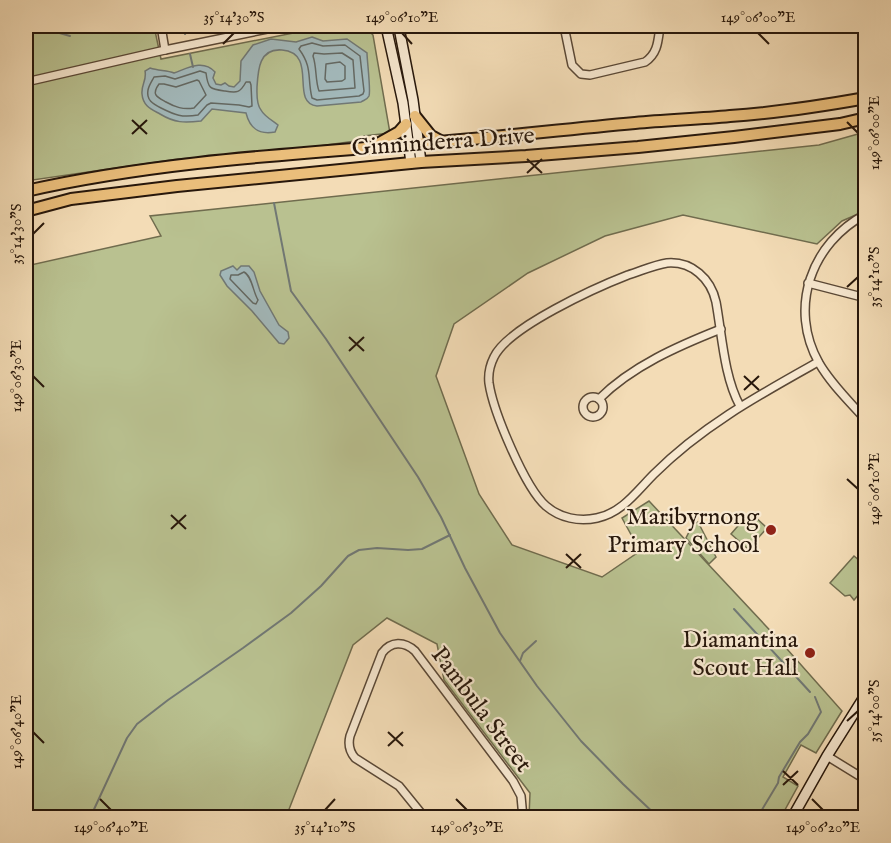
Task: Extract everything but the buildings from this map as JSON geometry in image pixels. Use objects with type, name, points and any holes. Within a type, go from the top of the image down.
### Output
[{"type":"main road","name":"Ginninderra Drive","points":[[26,191],[174,165],[733,116],[866,98]]},
{"type":"main road","points":[[416,116],[431,135],[442,142]]},
{"type":"main road","name":"Ginninderra Drive","points":[[26,211],[71,199],[155,188],[416,163],[526,156],[734,137],[840,124],[866,118]]},
{"type":"main road","points":[[371,147],[399,132],[406,124]]},
{"type":"street","points":[[161,26],[165,50]]},
{"type":"street","points":[[26,82],[282,26]]},
{"type":"street","points":[[386,26],[406,124],[414,144]]},
{"type":"street","points":[[402,26],[400,33],[416,116],[414,144],[416,163]]},
{"type":"street","points":[[564,26],[572,65],[581,74],[590,75],[645,62],[657,48],[660,26]]},
{"type":"street","points":[[866,214],[847,226],[828,244],[818,259],[808,283],[805,310],[806,328],[818,362],[866,420]]},
{"type":"street","points":[[740,406],[730,380],[715,296],[703,276],[682,264],[658,265],[622,277],[546,315],[507,341],[496,353],[489,374],[489,385],[508,441],[535,494],[556,512],[582,520],[602,517],[620,508],[682,448],[710,426],[740,406],[818,362]]},
{"type":"street","points":[[808,283],[866,298]]},
{"type":"street","points":[[599,399],[621,380],[653,361],[721,329]]},
{"type":"street","name":"Pambula Street","points":[[424,818],[403,790],[355,758],[349,746],[350,736],[382,653],[389,646],[398,643],[408,645],[415,651],[513,782],[521,796],[523,818]]},
{"type":"street","points":[[792,818],[826,756],[866,694]]},
{"type":"street","points":[[826,756],[866,780]]},
{"type":"green space","points":[[26,26],[154,26],[161,59],[329,26],[364,26],[373,35],[390,133],[364,136],[363,140],[275,152],[178,159],[26,181]]},
{"type":"green space","points":[[865,132],[865,211],[842,221],[817,244],[683,215],[605,236],[528,273],[454,324],[436,376],[479,494],[512,545],[602,577],[640,551],[622,518],[649,501],[842,711],[816,753],[801,745],[783,777],[798,786],[781,817],[529,817],[530,793],[444,680],[437,644],[387,618],[353,645],[286,817],[26,817],[26,266],[161,236],[150,216],[819,145]]},
{"type":"green space","points":[[750,512],[767,528],[748,549],[731,534]]},
{"type":"green space","points":[[698,522],[716,557],[709,564],[686,538],[693,524]]},
{"type":"green space","points":[[854,556],[866,566],[865,577],[860,583],[865,587],[854,600],[850,595],[845,596],[830,583]]},
{"type":"water","points":[[312,37],[323,41],[347,39],[367,53],[370,88],[367,98],[361,102],[317,106],[309,103],[303,88],[302,68],[299,60],[293,53],[274,50],[264,56],[261,61],[257,80],[257,96],[259,108],[278,125],[275,132],[264,133],[256,130],[246,113],[212,109],[201,121],[175,121],[151,109],[143,98],[145,71],[150,68],[174,73],[190,67],[206,66],[215,72],[213,78],[216,84],[225,83],[234,87],[240,81],[241,61],[253,45],[271,39],[296,42]]},
{"type":"water","points":[[233,266],[237,270],[241,266],[249,266],[254,272],[260,291],[279,325],[288,332],[289,338],[284,344],[279,343],[227,286],[220,275],[221,271]]},
{"type":"waterway","points":[[35,26],[70,36]]},
{"type":"waterway","points":[[185,34],[187,30],[204,26]]},
{"type":"waterway","points":[[190,54],[193,67]]},
{"type":"waterway","points":[[274,203],[291,291],[326,339],[418,477],[500,633],[537,686],[581,741],[659,818]]},
{"type":"waterway","points":[[90,818],[127,738],[137,724],[291,613],[321,586],[348,556],[359,550],[377,548],[422,549],[450,535]]},
{"type":"waterway","points":[[734,609],[810,692]]},
{"type":"waterway","points":[[520,661],[523,653],[536,641]]},
{"type":"waterway","points":[[757,818],[800,742],[808,734],[821,712],[815,697]]},
{"type":"place","name":"Maribyrnong Primary School","points":[[771,530]]},
{"type":"place","name":"Diamantina Scout Hall","points":[[810,653]]}]
